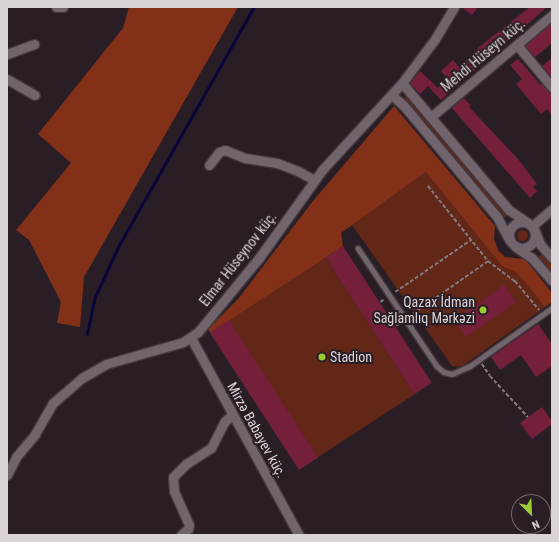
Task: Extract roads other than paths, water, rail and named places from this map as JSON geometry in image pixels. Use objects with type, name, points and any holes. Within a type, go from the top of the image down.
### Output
[{"type":"street","points":[[56,7],[63,7]]},
{"type":"street","name":"Elmar Hüseynov küç.","points":[[7,475],[16,457],[35,434],[53,403],[82,378],[106,364],[190,338],[198,332],[242,280],[314,180],[402,83],[435,39],[454,7]]},
{"type":"street","name":"Mehdi Hüseyn küç.","points":[[432,116],[552,15]]},
{"type":"street","points":[[7,54],[34,44]]},
{"type":"street","points":[[517,45],[552,87]]},
{"type":"street","points":[[7,79],[35,95]]},
{"type":"street","points":[[402,83],[432,116],[509,210],[531,226],[535,234],[532,243],[524,248],[512,243]]},
{"type":"street","points":[[392,95],[404,106],[500,220],[512,243],[532,258],[552,281]]},
{"type":"street","points":[[209,165],[219,152],[225,150],[245,158],[278,163],[298,171],[314,180]]},
{"type":"street","points":[[531,226],[552,209]]},
{"type":"street","points":[[512,243],[509,232],[513,225],[520,222],[531,226],[540,244],[552,258]]},
{"type":"street","name":"Mirzə Babayev küç.","points":[[190,338],[299,535]]},
{"type":"street","points":[[181,535],[188,529],[188,525],[174,491],[173,477],[186,464],[211,448],[225,421],[232,415]]},
{"type":"lane","points":[[358,248],[437,366],[444,372],[452,374],[460,372],[552,308]]},
{"type":"waterway","points":[[87,334],[95,297],[118,247],[254,7]]},
{"type":"place","name":"Qazax İdman Sağlamlıq Mərkəzi","points":[[483,310]]},
{"type":"place","name":"Stadion","points":[[322,357]]}]
